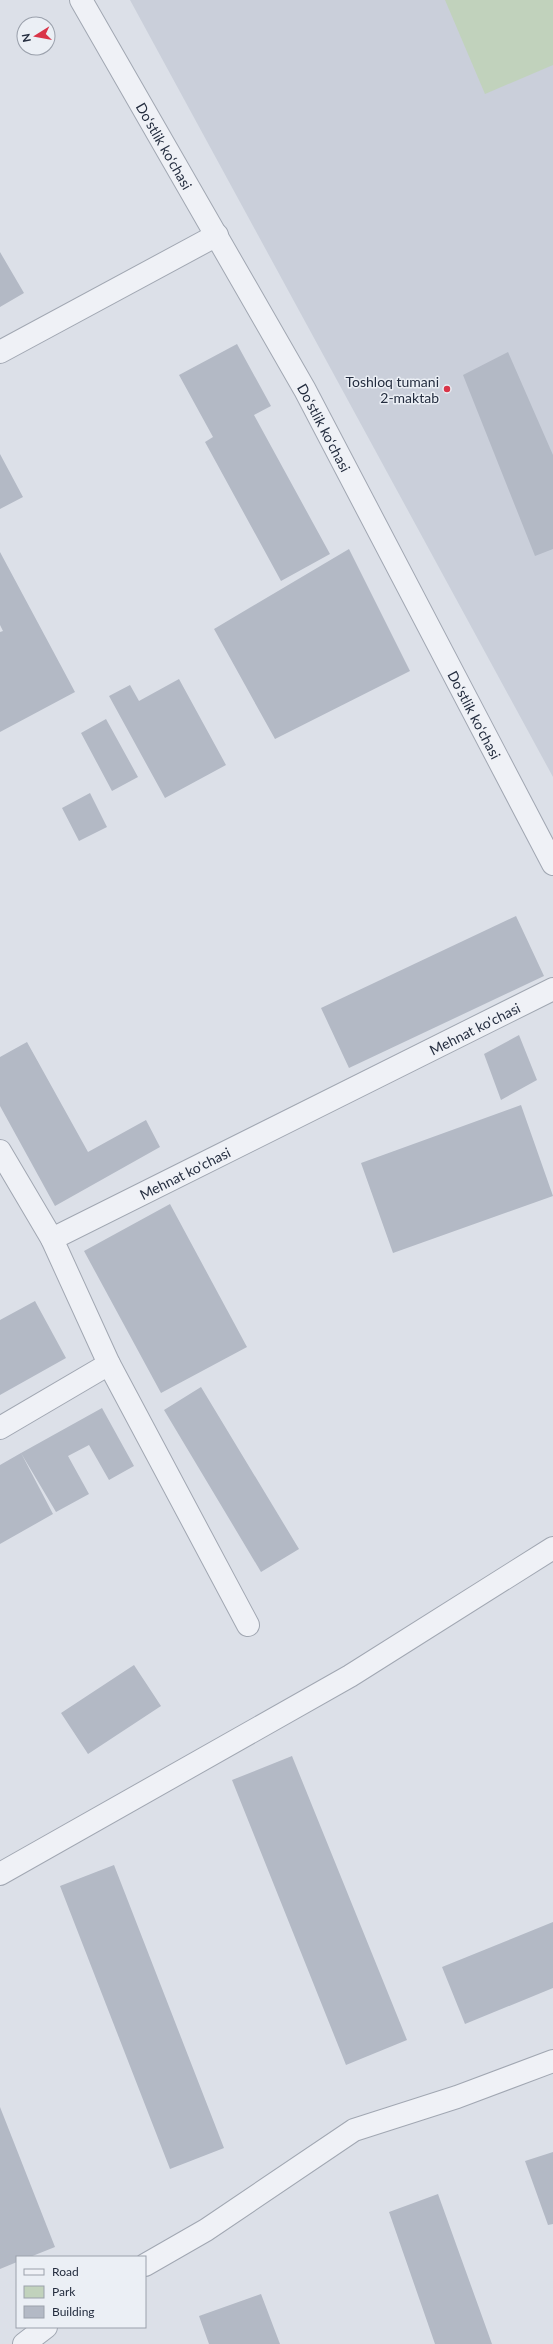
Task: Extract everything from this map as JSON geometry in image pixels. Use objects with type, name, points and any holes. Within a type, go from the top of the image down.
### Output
[{"type":"street","name":"Do‘stlik ko‘chasi","points":[[81,0],[305,390],[553,864]]},
{"type":"street","points":[[0,352],[217,235]]},
{"type":"street","name":"Mehnat ko'chasi","points":[[52,1239],[553,989]]},
{"type":"street","points":[[0,1151],[52,1239],[109,1364],[248,1625]]},
{"type":"street","points":[[0,1428],[109,1364]]},
{"type":"street","points":[[0,1874],[350,1676],[553,1548]]},
{"type":"street","points":[[146,2264],[206,2230],[354,2130],[457,2097],[553,2060]]},
{"type":"street","points":[[24,2344],[45,2328]]},
{"type":"shaded area","name":"Toshloq tumani 2-maktab","points":[[130,0],[553,0],[553,777]]},
{"type":"green space","points":[[445,0],[553,0],[553,65],[485,94]]},
{"type":"building","points":[[0,252],[24,293],[0,307]]},
{"type":"building","points":[[237,344],[271,406],[254,415],[330,554],[281,581],[205,442],[213,437],[179,375]]},
{"type":"building","points":[[508,352],[553,455],[553,549],[535,556],[463,375]]},
{"type":"building","points":[[0,454],[23,497],[0,509]]},
{"type":"building","points":[[349,549],[410,671],[275,739],[214,629]]},
{"type":"building","points":[[0,552],[75,692],[0,732],[0,632],[3,631],[0,625]]},
{"type":"building","points":[[179,679],[226,765],[165,798],[109,696],[130,685],[139,701]]},
{"type":"building","points":[[106,719],[138,777],[112,791],[81,733]]},
{"type":"building","points":[[90,793],[107,827],[79,841],[62,808]]},
{"type":"building","points":[[516,916],[544,976],[349,1068],[321,1008]]},
{"type":"building","points":[[519,1035],[537,1080],[501,1100],[484,1054]]},
{"type":"building","points":[[27,1042],[88,1152],[146,1120],[160,1147],[55,1206],[0,1106],[0,1057]]},
{"type":"building","points":[[521,1105],[553,1196],[393,1253],[361,1163]]},
{"type":"building","points":[[170,1204],[247,1347],[161,1393],[84,1251]]},
{"type":"building","points":[[35,1301],[66,1358],[0,1395],[0,1320]]},
{"type":"building","points":[[201,1387],[299,1549],[261,1572],[164,1410]]},
{"type":"building","points":[[102,1408],[134,1466],[109,1480],[89,1445],[68,1456],[89,1494],[56,1512],[21,1453]]},
{"type":"building","points":[[21,1453],[53,1514],[0,1544],[0,1465]]},
{"type":"building","points":[[134,1665],[161,1706],[88,1754],[61,1713]]},
{"type":"building","points":[[292,1756],[407,2040],[346,2065],[232,1780]]},
{"type":"building","points":[[114,1865],[224,2148],[170,2169],[60,1886]]},
{"type":"building","points":[[553,1922],[553,1988],[465,2024],[442,1967]]},
{"type":"building","points":[[0,2107],[55,2247],[32,2256],[16,2256],[16,2262],[0,2269]]},
{"type":"building","points":[[553,2152],[553,2224],[548,2225],[525,2161]]},
{"type":"building","points":[[438,2194],[492,2344],[435,2344],[389,2212]]},
{"type":"building","points":[[261,2294],[280,2344],[209,2344],[199,2316]]},
{"type":"place","name":"Toshloq tumani 2-maktab","points":[[447,389]]}]
